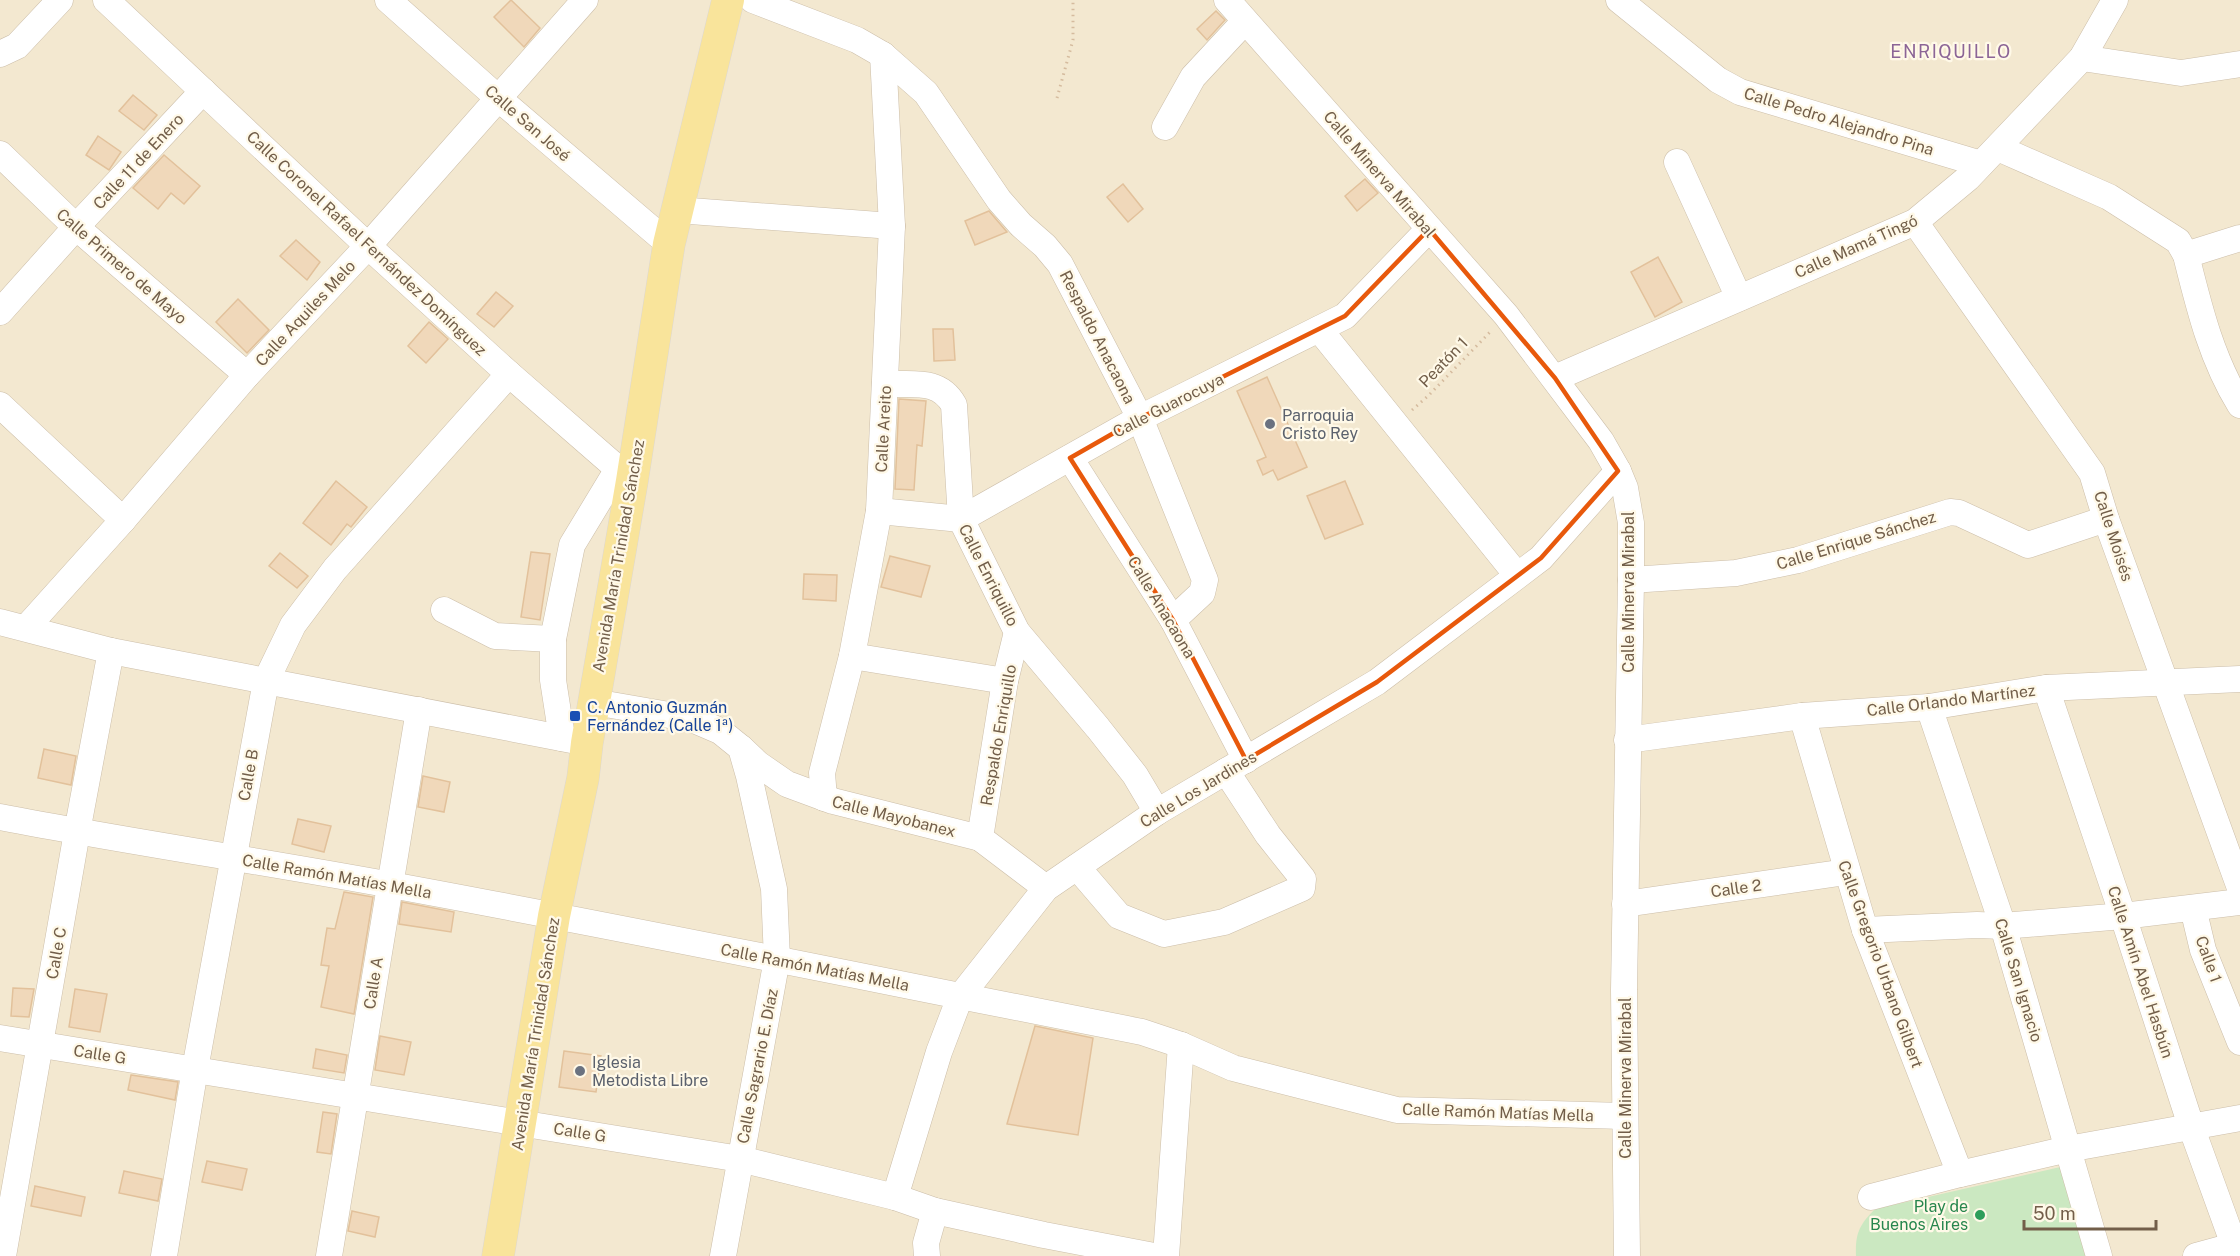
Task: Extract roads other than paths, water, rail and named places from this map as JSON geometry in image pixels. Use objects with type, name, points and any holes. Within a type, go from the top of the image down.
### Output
[{"type":"main road","name":"Avenida María Trinidad Sánchez","points":[[498,1256],[554,916],[583,778],[575,741],[594,702],[625,475],[669,244],[728,0]]},
{"type":"street","points":[[0,54],[17,46],[60,0]]},
{"type":"street","name":"Calle Coronel Rafael Fernández Domínguez","points":[[106,0],[368,246],[625,475]]},
{"type":"street","name":"Calle San José","points":[[388,0],[498,98],[669,244]]},
{"type":"street","name":"Calle Aquiles Melo","points":[[26,628],[123,520],[247,375],[368,246],[585,0]]},
{"type":"street","name":"Respaldo Anacaona","points":[[753,0],[857,40],[883,55],[926,93],[999,200],[1060,264],[1140,418],[1205,580],[1202,592],[1173,620]]},
{"type":"street","name":"Calle Minerva Mirabal","points":[[1227,0],[1506,315],[1601,441],[1625,488],[1631,524],[1625,904],[1624,1116],[1627,1256]]},
{"type":"street","name":"Calle Pedro Alejandro Pina","points":[[1619,0],[1718,80],[1740,92],[1990,156],[2109,197],[2178,241],[2186,255],[2213,353],[2240,405]]},
{"type":"street","name":"Calle Mamá Tingó","points":[[1555,378],[1915,222],[1968,178],[2082,58],[2115,0]]},
{"type":"street","points":[[1165,127],[1193,77],[1245,21]]},
{"type":"street","name":"Calle Areito","points":[[824,798],[822,773],[852,656],[879,511],[892,226],[883,55]]},
{"type":"street","points":[[2082,58],[2181,73],[2240,64]]},
{"type":"street","name":"Calle 11 de Enero","points":[[0,312],[203,91]]},
{"type":"street","name":"Calle Primero de Mayo","points":[[0,154],[76,227],[247,375]]},
{"type":"street","points":[[1677,162],[1738,298]]},
{"type":"street","points":[[677,210],[892,226]]},
{"type":"street","name":"Calle Moisés","points":[[1915,222],[2092,473],[2106,519],[2240,888]]},
{"type":"street","name":"Calle Guarocuya","points":[[961,519],[1140,418],[1345,316],[1429,229]]},
{"type":"street","points":[[2186,255],[2240,238]]},
{"type":"street","points":[[1320,329],[1518,575]]},
{"type":"street","name":"Calle B","points":[[164,1256],[195,1070],[266,681],[292,625],[335,569],[509,374]]},
{"type":"street","name":"Calle Enriquillo","points":[[885,384],[934,386],[948,394],[954,405],[961,519],[1017,632],[1135,775],[1157,812]]},
{"type":"street","points":[[0,405],[123,520]]},
{"type":"street","name":"Calle Anacaona","points":[[1070,458],[1173,620],[1236,766]]},
{"type":"street","name":"Calle Los Jardines","points":[[895,1197],[939,1052],[960,997],[1046,888],[1157,812],[1377,682],[1541,558],[1618,471]]},
{"type":"street","points":[[575,741],[553,680],[553,639],[572,545],[625,475]]},
{"type":"street","points":[[879,511],[961,519]]},
{"type":"street","name":"Calle Enrique Sánchez","points":[[1631,580],[1736,573],[1798,560],[1950,512],[1959,513],[2028,545],[2106,519]]},
{"type":"street","points":[[444,610],[495,636],[553,639]]},
{"type":"street","points":[[0,622],[111,651],[575,741]]},
{"type":"street","name":"Respaldo Enriquillo","points":[[980,838],[1005,681],[1017,632]]},
{"type":"street","name":"Calle C","points":[[3,1256],[111,651]]},
{"type":"street","points":[[852,656],[1005,681]]},
{"type":"street","name":"Calle Orlando Martínez","points":[[1627,740],[1802,717],[1929,707],[2046,688],[2240,679]]},
{"type":"street","name":"Calle Amín Abel Hasbún","points":[[2046,688],[2192,1129],[2237,1249]]},
{"type":"street","points":[[594,702],[692,719],[720,731],[741,748]]},
{"type":"street","name":"Calle San Ignacio","points":[[1929,707],[2003,926],[2099,1256]]},
{"type":"street","name":"Calle A","points":[[329,1256],[419,711]]},
{"type":"street","name":"Calle Gregorio Urbano Gilbert","points":[[1802,717],[1865,930],[1960,1174]]},
{"type":"street","name":"Calle Mayobanex","points":[[741,748],[758,764],[787,784],[824,798],[980,838],[1046,888]]},
{"type":"street","name":"Calle Sagrario E. Díaz","points":[[723,1256],[777,958],[774,890],[741,748]]},
{"type":"street","points":[[1077,867],[1119,916],[1164,934],[1224,922],[1302,888],[1303,879],[1268,835],[1236,766]]},
{"type":"street","name":"Calle Ramón Matías Mella","points":[[0,817],[389,884],[777,958],[960,997],[1142,1032],[1181,1045],[1233,1068],[1397,1110],[1624,1116]]},
{"type":"street","name":"Calle 2","points":[[1625,904],[1846,872]]},
{"type":"street","points":[[1865,930],[2003,926],[2123,916],[2240,902]]},
{"type":"street","name":"Calle 1","points":[[2193,908],[2203,950],[2240,1042]]},
{"type":"street","name":"Calle G","points":[[0,1038],[740,1159],[895,1197],[935,1211],[1154,1256]]},
{"type":"street","points":[[1166,1256],[1181,1045]]},
{"type":"street","points":[[1871,1197],[2068,1149],[2192,1129],[2240,1118]]},
{"type":"street","points":[[927,1256],[926,1243],[935,1211]]},
{"type":"street","points":[[2196,1256],[2237,1249]]},
{"type":"place","name":"Parroquia Cristo Rey","points":[[1270,424]]},
{"type":"place","name":"C. Antonio Guzmán Fernández (Calle 1ª)","points":[[575,716]]},
{"type":"place","name":"Iglesia Metodista Libre","points":[[580,1071]]},
{"type":"place","name":"Play de Buenos Aires","points":[[1980,1215]]},
{"type":"district","name":"ENRIQUILLO","points":[[1951,52]]}]
